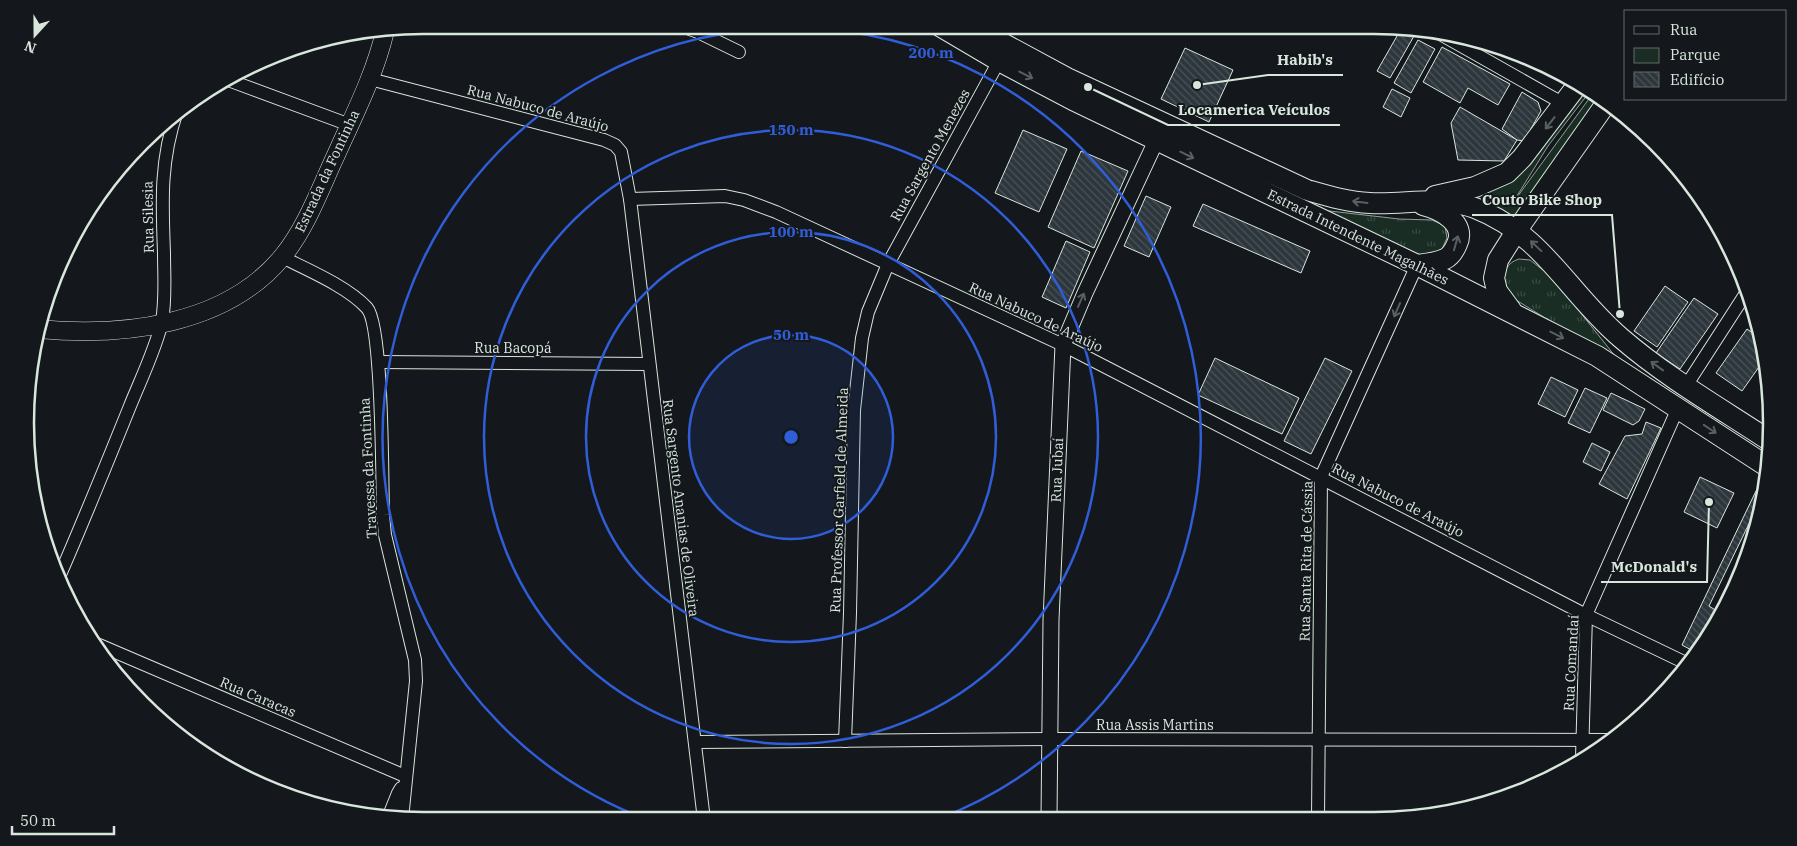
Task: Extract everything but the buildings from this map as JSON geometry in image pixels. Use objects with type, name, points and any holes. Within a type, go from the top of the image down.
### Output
[{"type":"main road","name":"Estrada Intendente Magalhães","points":[[953,34],[999,61],[1156,140],[1417,265],[1597,356],[1761,462]]},
{"type":"main road","name":"Estrada Intendente Magalhães","points":[[986,34],[1067,78],[1307,190],[1339,200],[1370,203],[1408,201],[1452,202],[1473,207],[1493,215],[1517,230],[1538,248],[1597,316],[1619,337],[1686,386],[1762,436]]},
{"type":"main road","name":"Estrada da Fontinha","points":[[45,329],[120,331],[162,324],[221,304],[262,276],[282,257],[308,216],[370,79],[383,36]]},
{"type":"main road","points":[[1408,201],[1475,187],[1508,172],[1522,158],[1574,89]]},
{"type":"main road","points":[[1514,313],[1497,291],[1494,278],[1498,260],[1603,108]]},
{"type":"main road","points":[[1408,201],[1444,212],[1454,221],[1458,231],[1459,241],[1454,252],[1445,259],[1417,265]]},
{"type":"street","points":[[702,34],[739,52]]},
{"type":"street","points":[[1455,42],[1564,104]]},
{"type":"street","name":"Rua Sargento Menezes","points":[[888,264],[999,61]]},
{"type":"street","name":"Rua Nabuco de Araújo","points":[[370,79],[609,142],[618,148],[623,157],[630,199],[724,196],[744,200],[776,212],[1063,345],[1586,615],[1682,661]]},
{"type":"street","points":[[235,82],[350,125]]},
{"type":"street","name":"Rua Silesia","points":[[62,570],[107,464],[162,324],[165,298],[163,171],[174,124]]},
{"type":"street","name":"Rua Jubaí","points":[[1049,812],[1051,620],[1063,345],[1156,140]]},
{"type":"street","name":"Rua Sargento Ananias de Oliveira","points":[[630,199],[648,364],[703,812]]},
{"type":"street","name":"Travessa da Fontinha","points":[[282,257],[342,289],[368,309],[374,322],[378,362],[385,535],[415,660],[416,681],[403,811]]},
{"type":"street","name":"Rua Professor Garfield de Almeida","points":[[845,741],[850,613],[854,410],[862,338],[868,312],[888,264]]},
{"type":"street","name":"Rua Santa Rita de Cássia","points":[[1318,812],[1321,477],[1417,265]]},
{"type":"street","points":[[1686,386],[1743,298]]},
{"type":"street","name":"Rua Bacopá","points":[[378,362],[648,364]]},
{"type":"street","name":"Rua Comandaí","points":[[1582,752],[1586,615],[1678,408]]},
{"type":"street","name":"Rua Caracas","points":[[105,648],[405,780]]},
{"type":"street","name":"Rua Assis Martins","points":[[696,742],[1600,740]]},
{"type":"street","name":"Travessa da Fontinha","points":[[391,810],[405,780]]},
{"type":"green space","points":[[1577,91],[1586,97],[1548,146],[1512,204],[1589,99],[1600,106],[1520,219],[1456,197],[1486,191]]},
{"type":"green space","points":[[1321,210],[1399,219],[1432,220],[1445,226],[1447,238],[1442,249],[1429,255],[1413,254]]},
{"type":"green space","points":[[1519,259],[1530,260],[1552,277],[1623,366],[1516,300],[1503,283],[1509,265]]},
{"type":"place","name":"Habib's","points":[[1197,85]]},
{"type":"place","name":"Locamerica Veículos","points":[[1088,87]]},
{"type":"place","name":"Couto Bike Shop","points":[[1620,314]]},
{"type":"place","name":"McDonald's","points":[[1709,502]]}]
